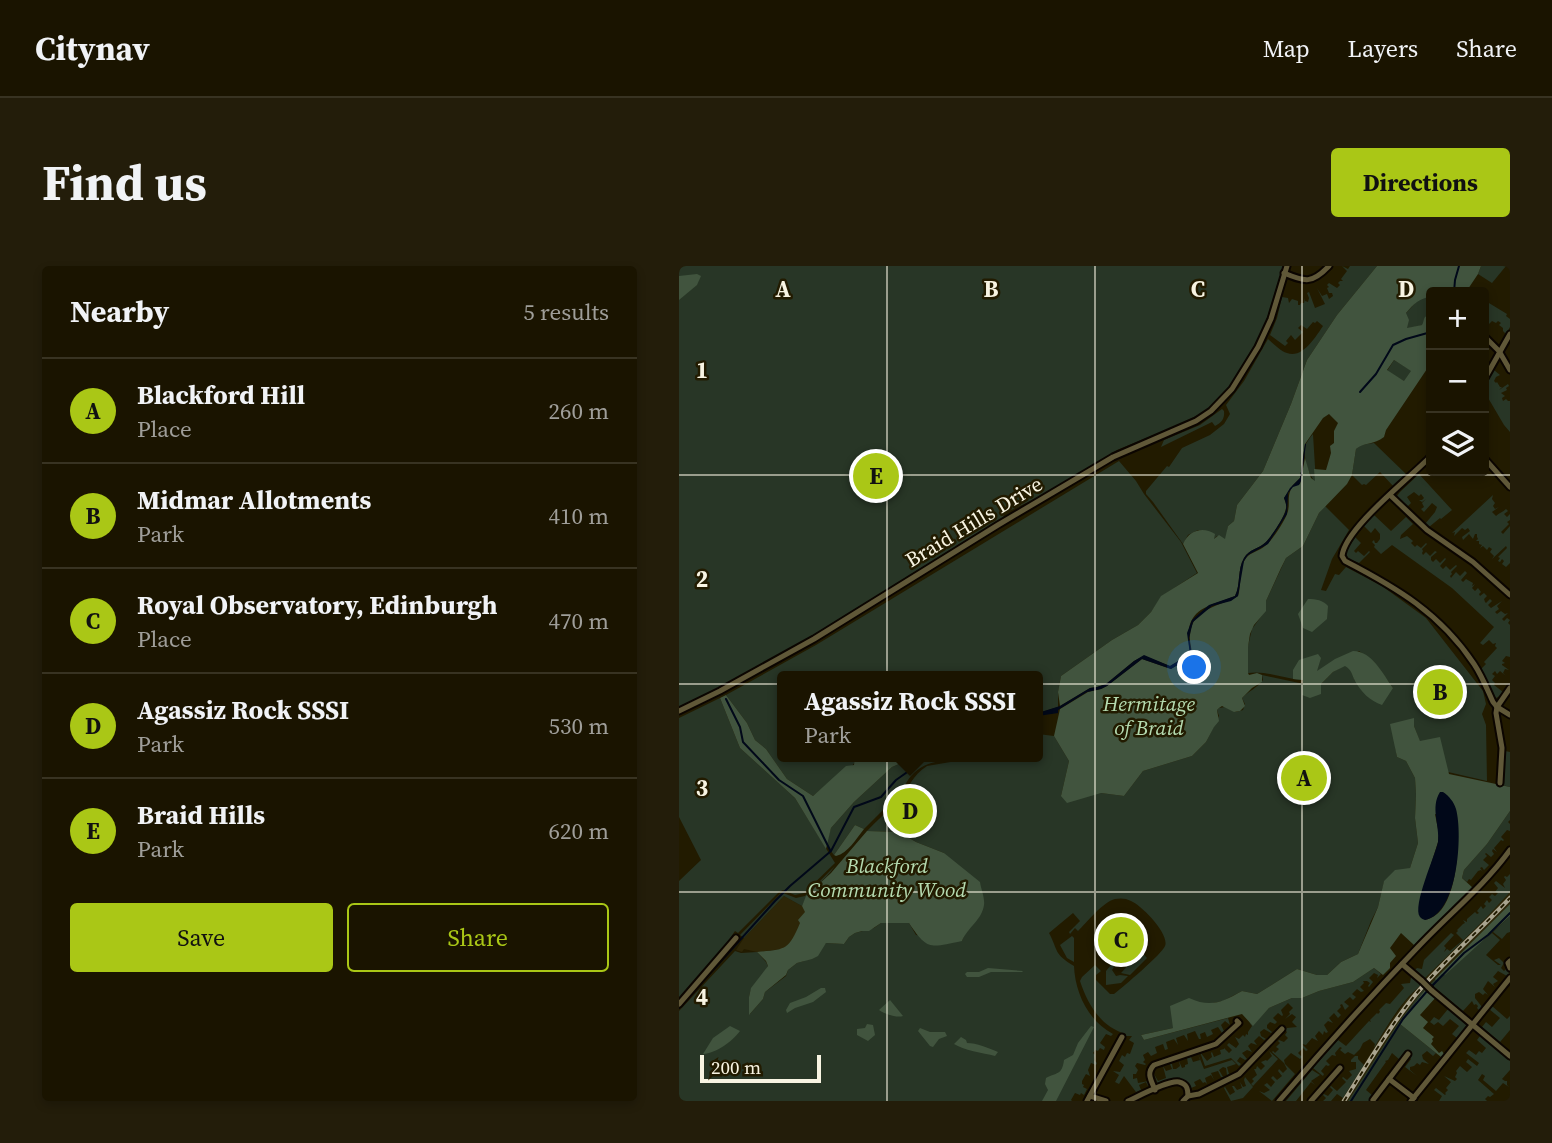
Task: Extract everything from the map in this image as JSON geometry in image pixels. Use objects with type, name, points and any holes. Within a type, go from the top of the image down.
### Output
[{"type":"street","name":"Braid Hills Drive","points":[[679,711],[821,635],[1106,461],[1204,416],[1217,407],[1229,393],[1262,338],[1271,319],[1287,266]]},
{"type":"street","points":[[1284,273],[1309,280],[1329,266]]},
{"type":"street","points":[[1489,371],[1510,334]]},
{"type":"street","points":[[1489,341],[1500,352],[1510,370]]},
{"type":"street","points":[[1426,461],[1363,522],[1350,537],[1342,557],[1411,598],[1437,621],[1474,664],[1493,702],[1510,715]]},
{"type":"street","points":[[1489,464],[1510,487]]},
{"type":"street","points":[[1390,495],[1427,530],[1473,562],[1510,595]]},
{"type":"street","points":[[1500,783],[1502,752],[1496,713],[1510,688]]},
{"type":"street","points":[[1279,1101],[1339,1031],[1472,895],[1510,850]]},
{"type":"street","points":[[679,1004],[736,938]]},
{"type":"street","points":[[1510,961],[1510,968]]},
{"type":"street","points":[[1402,964],[1510,1056]]},
{"type":"street","points":[[1389,1079],[1413,1099],[1510,978]]},
{"type":"street","points":[[1155,1090],[1149,1074],[1153,1066],[1216,1044],[1237,1021]]},
{"type":"street","points":[[1128,1101],[1171,1083],[1181,1082],[1187,1087],[1186,1098],[1199,1094],[1239,1074],[1282,1028]]},
{"type":"street","points":[[1106,1101],[1088,1098],[1122,1037]]},
{"type":"street","points":[[1373,1100],[1408,1054]]},
{"type":"street","points":[[1311,1101],[1341,1068]]},
{"type":"shaded area","points":[[1510,892],[1510,904],[1427,987],[1350,1101],[1341,1101],[1406,1000]]},
{"type":"shaded area","points":[[784,896],[802,906],[806,912],[792,943],[782,949],[757,952],[736,950],[744,938]]},
{"type":"green space","points":[[679,266],[1283,266],[1258,339],[1229,387],[1207,410],[1183,423],[1117,450],[1049,492],[1005,513],[1003,517],[802,642],[679,707]]},
{"type":"green space","points":[[1342,266],[1348,269],[1350,266],[1377,266],[1337,315],[1307,360],[1263,471],[1237,505],[1234,521],[1228,526],[1226,540],[1217,536],[1214,539],[1205,531],[1198,530],[1188,535],[1183,544],[1146,491],[1167,466],[1169,467],[1182,448],[1210,435],[1224,424],[1230,414],[1226,405],[1244,381],[1268,339],[1282,351],[1293,354],[1304,350],[1313,341],[1323,326],[1317,321],[1307,329],[1301,325],[1298,328],[1303,332],[1295,340],[1291,335],[1285,346],[1270,335],[1282,297],[1288,298],[1289,303],[1292,299],[1298,301],[1300,305],[1305,298],[1308,302],[1309,292],[1315,308],[1325,304],[1317,288],[1322,296],[1327,294],[1329,299],[1333,296],[1327,285],[1329,283],[1337,288],[1340,285],[1338,283],[1343,281],[1341,279],[1347,271]]},
{"type":"green space","name":"Hermitage of Braid","points":[[1377,266],[1481,266],[1469,287],[1426,287],[1426,298],[1417,302],[1406,313],[1409,320],[1407,328],[1422,325],[1426,317],[1426,370],[1384,437],[1356,449],[1352,475],[1347,484],[1319,513],[1303,546],[1286,558],[1266,601],[1266,611],[1250,634],[1248,673],[1262,675],[1262,682],[1242,698],[1245,706],[1234,712],[1222,706],[1219,708],[1219,721],[1206,742],[1192,756],[1143,771],[1124,796],[1101,793],[1067,803],[1061,796],[1069,761],[1054,736],[1060,709],[1088,692],[1107,686],[1142,659],[1171,669],[1191,657],[1190,635],[1196,619],[1208,609],[1238,596],[1244,562],[1248,556],[1268,544],[1277,531],[1287,514],[1292,487],[1284,498],[1285,512],[1275,531],[1266,542],[1244,558],[1235,596],[1204,608],[1193,618],[1189,630],[1190,654],[1170,666],[1144,656],[1106,684],[1090,688],[1060,706],[1058,692],[1061,676],[1138,625],[1151,612],[1161,596],[1198,573],[1183,544],[1189,535],[1206,530],[1215,534],[1214,539],[1219,535],[1225,539],[1228,526],[1234,521],[1237,505],[1263,471],[1307,360],[1337,315]],"holes":[[[1394,360],[1411,371],[1404,381],[1387,370]],[[1329,414],[1338,423],[1326,470],[1314,469],[1315,481],[1311,478],[1305,458],[1300,484],[1292,486],[1300,478],[1305,444],[1323,418]]]},
{"type":"green space","points":[[1481,266],[1506,266],[1492,283],[1478,274]]},
{"type":"green space","points":[[679,276],[701,276],[697,285],[679,300]]},
{"type":"green space","points":[[1426,297],[1426,318],[1423,325],[1406,329],[1406,313],[1417,301]]},
{"type":"green space","points":[[1489,303],[1507,314],[1510,319],[1506,334],[1499,325],[1501,323],[1492,321],[1489,324]]},
{"type":"green space","points":[[1394,360],[1412,371],[1405,382],[1387,371]]},
{"type":"green space","points":[[1494,370],[1500,375],[1494,381],[1502,387],[1499,390],[1508,384],[1509,386],[1501,393],[1505,396],[1503,401],[1510,401],[1510,432],[1489,400],[1489,378]]},
{"type":"green space","points":[[1222,409],[1224,416],[1217,425],[1212,422],[1161,447],[1164,440],[1200,425]]},
{"type":"green space","points":[[1313,434],[1316,483],[1305,459],[1306,443]]},
{"type":"green space","points":[[1374,443],[1407,475],[1394,487],[1380,472],[1366,485],[1362,485],[1352,475],[1356,449],[1360,445]]},
{"type":"green space","points":[[1119,461],[1181,542],[1197,573],[1162,596],[1138,625],[1061,676],[1058,707],[1043,712],[1043,671],[777,671],[777,762],[855,762],[813,796],[787,779],[766,749],[755,740],[747,723],[726,695],[816,645]]},
{"type":"green space","points":[[1419,474],[1452,510],[1429,527],[1425,524],[1437,507],[1432,503],[1424,512],[1421,509],[1426,499],[1422,502],[1419,500],[1424,498],[1421,494],[1419,496],[1414,492],[1407,497],[1411,503],[1407,507],[1397,496]]},
{"type":"green space","points":[[1493,495],[1493,506],[1495,509],[1499,507],[1492,512],[1496,516],[1506,509],[1508,511],[1504,514],[1507,517],[1510,514],[1510,520],[1507,522],[1509,524],[1501,532],[1503,534],[1510,526],[1510,563],[1506,567],[1502,564],[1502,559],[1498,561],[1498,557],[1506,546],[1492,559],[1492,549],[1489,547],[1487,550],[1483,546],[1480,548],[1482,545],[1476,541],[1477,534],[1473,539],[1469,534],[1463,540],[1462,537],[1470,531],[1468,528],[1462,528],[1454,536],[1455,532],[1452,533]]},
{"type":"green space","points":[[1325,506],[1349,530],[1332,559],[1321,590],[1326,591],[1335,574],[1339,575],[1346,567],[1382,586],[1426,618],[1483,691],[1486,704],[1482,714],[1486,725],[1487,781],[1448,772],[1420,742],[1414,726],[1395,745],[1397,757],[1406,761],[1415,778],[1418,843],[1410,868],[1384,882],[1378,907],[1358,954],[1341,962],[1327,975],[1297,969],[1257,994],[1242,991],[1223,1001],[1203,1005],[1173,1028],[1141,1035],[1144,1040],[1228,1018],[1230,1025],[1225,1021],[1221,1025],[1224,1031],[1222,1033],[1218,1027],[1211,1030],[1213,1034],[1207,1037],[1205,1032],[1200,1034],[1201,1039],[1195,1031],[1187,1034],[1188,1041],[1184,1035],[1176,1038],[1178,1045],[1174,1039],[1166,1042],[1168,1049],[1165,1050],[1163,1044],[1155,1047],[1157,1053],[1151,1056],[1148,1052],[1143,1055],[1143,1062],[1146,1064],[1137,1063],[1135,1066],[1138,1070],[1133,1074],[1133,1079],[1137,1078],[1138,1083],[1149,1081],[1150,1085],[1146,1082],[1139,1085],[1141,1090],[1136,1092],[1124,1076],[1119,1084],[1115,1082],[1119,1075],[1113,1071],[1120,1072],[1124,1065],[1119,1061],[1122,1055],[1125,1057],[1127,1053],[1130,1054],[1134,1043],[1129,1040],[1132,1036],[1126,1036],[1109,1026],[1097,1014],[1080,981],[1095,965],[1101,971],[1096,975],[1096,980],[1110,994],[1114,994],[1157,956],[1165,946],[1165,941],[1154,920],[1141,908],[1127,899],[1115,899],[1100,908],[1078,931],[1075,928],[1070,934],[1069,932],[1080,921],[1073,913],[1049,933],[1059,955],[1074,966],[1080,996],[1090,1014],[1113,1034],[1106,1034],[1100,1043],[1105,1047],[1104,1050],[1100,1048],[1093,1053],[1097,1063],[1091,1063],[1088,1070],[1090,1076],[1086,1074],[1082,1081],[1083,1087],[1087,1089],[1084,1095],[1075,1093],[1072,1101],[679,1101],[679,1011],[735,951],[757,952],[768,966],[749,996],[750,1014],[763,999],[765,992],[786,976],[788,970],[797,963],[804,961],[826,943],[844,944],[855,933],[874,928],[881,923],[909,923],[916,935],[962,941],[965,932],[979,917],[944,853],[899,832],[867,831],[897,802],[914,778],[927,766],[951,762],[1043,762],[1043,735],[1054,736],[1069,761],[1061,796],[1101,793],[1124,796],[1143,771],[1192,756],[1206,742],[1219,716],[1217,710],[1225,707],[1236,712],[1243,710],[1245,704],[1242,698],[1261,683],[1262,675],[1304,684],[1321,684],[1345,665],[1351,669],[1355,681],[1393,688],[1374,662],[1359,651],[1303,680],[1248,673],[1248,646],[1252,629],[1265,611],[1266,601],[1286,558],[1303,546]]},
{"type":"green space","points":[[1374,515],[1391,531],[1406,517],[1413,524],[1400,539],[1407,536],[1415,547],[1417,545],[1421,548],[1426,543],[1422,549],[1423,555],[1426,552],[1430,556],[1437,552],[1431,560],[1433,562],[1436,559],[1440,563],[1445,558],[1440,566],[1443,569],[1446,566],[1450,570],[1456,565],[1451,572],[1451,578],[1456,572],[1460,576],[1465,571],[1467,573],[1461,580],[1463,582],[1466,579],[1473,583],[1472,586],[1475,584],[1472,588],[1475,591],[1478,588],[1480,596],[1484,593],[1487,596],[1484,599],[1486,603],[1490,599],[1492,601],[1488,605],[1491,608],[1502,601],[1495,612],[1508,613],[1502,619],[1510,620],[1510,657],[1506,656],[1502,661],[1505,663],[1502,665],[1509,670],[1505,669],[1503,673],[1506,676],[1500,671],[1492,674],[1495,676],[1492,680],[1494,685],[1503,692],[1498,697],[1494,696],[1481,669],[1497,648],[1496,643],[1493,644],[1489,640],[1483,645],[1480,643],[1494,627],[1452,588],[1392,545],[1381,554],[1372,542],[1374,540],[1377,543],[1380,534],[1375,528],[1371,533],[1364,526]]},
{"type":"green space","points":[[1355,537],[1361,543],[1354,551],[1356,553],[1358,551],[1364,556],[1370,552],[1359,563],[1346,555]]},
{"type":"green space","points":[[1308,599],[1319,600],[1328,606],[1327,619],[1312,632],[1303,628],[1298,614]]},
{"type":"green space","points":[[1353,651],[1371,659],[1393,688],[1382,705],[1363,692],[1345,666],[1333,672],[1321,684],[1321,694],[1310,698],[1302,695],[1303,680],[1293,679],[1293,670],[1299,660],[1318,654],[1321,658],[1317,671]]},
{"type":"green space","points":[[726,695],[747,723],[755,740],[766,749],[787,779],[813,796],[846,766],[854,765],[854,762],[904,762],[892,767],[854,802],[831,828],[826,849],[795,798],[740,748],[720,698]]},
{"type":"green space","points":[[720,698],[740,748],[795,798],[835,863],[804,893],[795,895],[783,890],[779,892],[738,933],[735,931],[715,960],[679,1000],[679,881],[701,860],[679,817],[679,718]]},
{"type":"green space","points":[[1414,718],[1420,741],[1440,737],[1449,774],[1510,787],[1510,811],[1487,844],[1464,870],[1462,878],[1473,888],[1414,945],[1401,933],[1390,948],[1396,956],[1383,975],[1374,968],[1353,982],[1302,998],[1292,998],[1269,1008],[1253,1026],[1242,1014],[1144,1040],[1141,1035],[1173,1028],[1170,1006],[1189,998],[1210,1003],[1222,1001],[1242,991],[1257,994],[1297,969],[1327,975],[1341,962],[1358,954],[1378,907],[1384,881],[1395,870],[1410,868],[1418,843],[1415,778],[1406,761],[1397,757],[1390,724]],"holes":[[[1435,814],[1457,822],[1456,862],[1450,893],[1436,915],[1425,920],[1420,899],[1438,842]]]},
{"type":"green space","points":[[1505,751],[1510,752],[1510,787],[1502,785]]},
{"type":"green space","points":[[904,762],[933,762],[914,773],[896,798],[864,829],[855,825],[834,855],[826,845],[831,828],[854,802],[892,767]]},
{"type":"green space","points":[[1510,811],[1510,831],[1507,830],[1501,837],[1504,840],[1494,848],[1497,852],[1493,849],[1494,854],[1491,857],[1485,854],[1487,856],[1483,860],[1489,865],[1484,870],[1480,868],[1483,872],[1478,871],[1467,882],[1462,878],[1464,870],[1487,844]]},
{"type":"green space","name":"Blackford Community Wood","points":[[855,825],[864,829],[848,849],[834,855]]},
{"type":"green space","name":"Blackford Community Wood","points":[[867,831],[899,832],[944,853],[980,882],[984,902],[980,915],[962,941],[943,945],[926,943],[909,923],[881,923],[869,931],[855,933],[844,944],[826,943],[818,956],[797,963],[788,970],[786,975],[765,992],[763,999],[749,1015],[751,988],[768,966],[757,952],[780,949],[789,944],[800,923],[798,920],[805,912],[802,906],[806,896],[831,873]]},
{"type":"green space","points":[[835,866],[802,906],[784,896],[744,938],[740,935],[780,894],[796,898],[805,896]]},
{"type":"green space","points":[[1510,874],[1510,892],[1485,919],[1424,979],[1415,970],[1422,969],[1424,960],[1451,933],[1454,935],[1444,946],[1444,952],[1447,949],[1450,951],[1463,940],[1456,933],[1465,923],[1463,920],[1467,922],[1475,912],[1479,913],[1477,911],[1481,906],[1483,909],[1486,906],[1484,904],[1487,900],[1489,903],[1492,900],[1489,897],[1498,893],[1495,892],[1498,888],[1494,883],[1496,881],[1505,888],[1504,877]]},
{"type":"green space","points":[[1510,904],[1510,916],[1445,975],[1442,974],[1436,980],[1435,979]]},
{"type":"green space","points":[[1510,916],[1510,932],[1502,939],[1493,932]]},
{"type":"green space","points":[[1136,923],[1142,929],[1134,937],[1137,944],[1126,949],[1119,943],[1119,938]]},
{"type":"green space","points":[[1492,933],[1500,940],[1486,955],[1501,965],[1494,960],[1499,958],[1504,963],[1501,968],[1504,971],[1507,968],[1509,974],[1507,976],[1498,971],[1493,977],[1498,981],[1493,984],[1495,987],[1488,981],[1483,989],[1488,995],[1479,992],[1475,994],[1482,1007],[1479,1010],[1472,1001],[1463,1011],[1430,984],[1442,973],[1445,975]]},
{"type":"green space","points":[[1072,936],[1074,962],[1067,958],[1060,945]]},
{"type":"green space","points":[[1141,951],[1147,958],[1130,975],[1121,973]]},
{"type":"green space","points":[[1116,964],[1112,970],[1116,976],[1128,976],[1121,983],[1106,985],[1106,971]]},
{"type":"green space","points":[[988,968],[1023,971],[991,972],[979,977],[967,977],[965,974]]},
{"type":"green space","points":[[1374,968],[1381,974],[1377,978],[1378,975],[1374,973],[1369,978],[1373,982],[1369,987],[1370,983],[1363,981],[1360,987],[1364,991],[1357,989],[1352,994],[1356,997],[1353,1000],[1350,997],[1344,1002],[1349,1006],[1345,1010],[1342,1004],[1340,1005],[1337,1011],[1341,1015],[1338,1018],[1334,1013],[1329,1018],[1333,1023],[1328,1021],[1324,1025],[1328,1032],[1324,1031],[1323,1035],[1319,1031],[1315,1036],[1318,1041],[1312,1038],[1306,1045],[1302,1044],[1308,1050],[1303,1048],[1298,1053],[1302,1057],[1300,1059],[1291,1053],[1284,1060],[1295,1074],[1272,1101],[1259,1091],[1264,1093],[1270,1090],[1264,1085],[1267,1083],[1271,1087],[1275,1082],[1271,1078],[1273,1076],[1277,1080],[1282,1076],[1279,1069],[1283,1073],[1287,1069],[1272,1052],[1275,1053],[1279,1049],[1276,1047],[1280,1043],[1279,1040],[1284,1042],[1288,1038],[1285,1035],[1287,1028],[1297,1027],[1292,1022],[1296,1017],[1292,1014],[1285,1019],[1293,1008],[1288,1003],[1281,1010],[1282,1016],[1278,1013],[1273,1018],[1277,1022],[1267,1025],[1272,1032],[1264,1029],[1260,1032],[1266,1039],[1259,1036],[1254,1041],[1257,1045],[1251,1043],[1248,1046],[1252,1052],[1247,1050],[1242,1053],[1247,1059],[1240,1057],[1237,1061],[1241,1064],[1239,1066],[1231,1058],[1205,1066],[1200,1052],[1207,1061],[1212,1057],[1212,1052],[1214,1057],[1221,1054],[1220,1050],[1224,1048],[1229,1053],[1232,1050],[1227,1045],[1229,1043],[1236,1048],[1239,1044],[1235,1037],[1239,1039],[1248,1035],[1252,1026],[1249,1022],[1253,1025],[1269,1008],[1292,998],[1302,998],[1353,982]]},
{"type":"green space","points":[[1411,977],[1421,985],[1401,1006],[1374,1048],[1375,1044],[1370,1039],[1363,1043],[1354,1055],[1348,1052],[1345,1054],[1340,1047],[1335,1053],[1336,1056],[1332,1055],[1326,1061],[1330,1065],[1326,1065],[1321,1071],[1323,1076],[1313,1068],[1338,1040],[1346,1046],[1386,1003],[1390,1004],[1404,988],[1401,984],[1410,983]]},
{"type":"green space","points":[[1426,986],[1400,1024],[1436,1053],[1433,1056],[1427,1051],[1422,1055],[1429,1064],[1422,1062],[1410,1067],[1417,1076],[1405,1067],[1411,1059],[1408,1056],[1410,1053],[1406,1052],[1400,1060],[1392,1053],[1366,1090],[1372,1095],[1369,1099],[1372,1101],[1348,1101],[1398,1023]]},
{"type":"green space","points":[[1427,987],[1437,996],[1420,1015],[1428,1022],[1423,1028],[1434,1037],[1431,1044],[1439,1053],[1442,1051],[1444,1054],[1441,1057],[1400,1024]]},
{"type":"green space","points":[[825,988],[826,992],[813,1002],[787,1013],[790,1003]]},
{"type":"green space","points":[[890,1000],[903,1016],[879,1010]]},
{"type":"green space","points":[[1492,1006],[1507,1019],[1510,1016],[1510,1030],[1500,1042],[1482,1027],[1486,1022],[1492,1027],[1500,1018],[1489,1009]]},
{"type":"green space","points":[[1448,1009],[1468,1026],[1457,1038],[1452,1034],[1459,1026],[1450,1019],[1443,1026],[1438,1022],[1434,1025],[1430,1022],[1434,1017],[1439,1020]]},
{"type":"green space","points":[[867,1024],[873,1025],[875,1035],[868,1041],[857,1035],[857,1029],[865,1028]]},
{"type":"green space","points":[[730,1026],[740,1031],[733,1039],[713,1052],[703,1054],[713,1038]]},
{"type":"green space","points":[[1091,1026],[1094,1027],[1056,1101],[1042,1101],[1048,1090],[1046,1078],[1060,1071],[1064,1060],[1073,1055]]},
{"type":"green space","points":[[920,1028],[930,1032],[945,1032],[947,1036],[939,1039],[933,1047],[918,1031]]},
{"type":"green space","points":[[1480,1036],[1510,1061],[1510,1070],[1502,1079],[1507,1081],[1509,1087],[1503,1083],[1496,1091],[1483,1080],[1485,1076],[1482,1074],[1478,1080],[1494,1094],[1485,1099],[1487,1101],[1439,1101],[1442,1096],[1434,1090],[1436,1088],[1445,1095],[1451,1082],[1444,1076],[1455,1081],[1456,1071],[1460,1066],[1467,1072],[1472,1067],[1466,1062],[1468,1059],[1477,1066],[1479,1063],[1466,1053],[1469,1050],[1476,1055],[1479,1051],[1482,1053],[1486,1048],[1477,1040]]},
{"type":"green space","points":[[961,1037],[967,1043],[998,1052],[995,1056],[954,1044]]},
{"type":"green space","points":[[1269,1051],[1278,1059],[1253,1086],[1251,1084],[1257,1075],[1254,1069],[1257,1066],[1261,1070],[1265,1066],[1261,1062],[1272,1056]]},
{"type":"green space","points":[[1198,1054],[1204,1069],[1232,1060],[1236,1064],[1227,1067],[1227,1075],[1226,1068],[1219,1070],[1223,1077],[1218,1071],[1211,1073],[1214,1080],[1211,1075],[1205,1078],[1207,1084],[1200,1079],[1194,1082],[1196,1086],[1191,1088],[1180,1080],[1158,1084],[1154,1074],[1158,1081],[1166,1078],[1163,1066],[1166,1071],[1172,1069],[1170,1064],[1176,1069],[1180,1066],[1179,1061],[1182,1068],[1185,1067],[1188,1064],[1187,1058],[1191,1057],[1193,1062],[1200,1060]]},
{"type":"green space","points":[[1358,1056],[1364,1065],[1343,1098],[1337,1094],[1331,1101],[1323,1101],[1326,1098],[1323,1095],[1328,1096],[1333,1090],[1331,1086],[1337,1091],[1346,1082],[1342,1078],[1347,1080],[1352,1075],[1349,1071],[1356,1069],[1356,1062],[1351,1062]]},
{"type":"green space","points":[[1312,1070],[1320,1075],[1311,1081],[1315,1085],[1311,1082],[1296,1101],[1286,1101]]},
{"type":"green space","points":[[1245,1077],[1253,1087],[1243,1098],[1231,1101],[1224,1088],[1230,1095],[1235,1092],[1232,1086],[1237,1090],[1242,1088],[1240,1082],[1243,1087],[1246,1086]]},
{"type":"water","points":[[1306,444],[1301,481],[1288,493],[1287,514],[1268,544],[1248,555],[1244,561],[1238,596],[1231,601],[1212,606],[1193,622],[1189,638],[1192,656],[1171,669],[1142,659],[1107,686],[1087,692],[1058,710],[1058,713],[1043,715],[1043,711],[1060,706],[1090,688],[1106,684],[1144,655],[1170,666],[1190,654],[1187,633],[1192,620],[1209,605],[1235,596],[1244,558],[1249,553],[1266,542],[1275,531],[1285,512],[1284,498],[1290,488],[1300,478]]},
{"type":"water","points":[[1440,792],[1449,797],[1456,809],[1458,854],[1445,904],[1436,915],[1425,920],[1420,917],[1418,911],[1438,842],[1436,804]]},
{"type":"waterway","points":[[1454,287],[1459,266]]},
{"type":"waterway","points":[[1360,392],[1376,374],[1393,345],[1426,333]]},
{"type":"waterway","points":[[726,699],[740,727],[743,742],[779,780],[803,796],[830,850]]},
{"type":"waterway","points":[[679,1008],[775,901],[831,851],[854,807],[881,797],[896,780],[920,762]]},
{"type":"waterway","points":[[1432,986],[1464,953],[1488,935],[1510,913]]},
{"type":"waterway","points":[[1351,1101],[1403,1019],[1428,990]]},
{"type":"railway","points":[[1344,1101],[1387,1033],[1416,994],[1510,898]]},
{"type":"place","name":"Braid Hills","points":[[876,476]]},
{"type":"place","name":"Midmar Allotments","points":[[1440,692]]},
{"type":"place","name":"Blackford Hill","points":[[1304,778]]},
{"type":"place","name":"Agassiz Rock SSSI","points":[[910,811]]},
{"type":"place","name":"Royal Observatory, Edinburgh","points":[[1121,940]]}]
